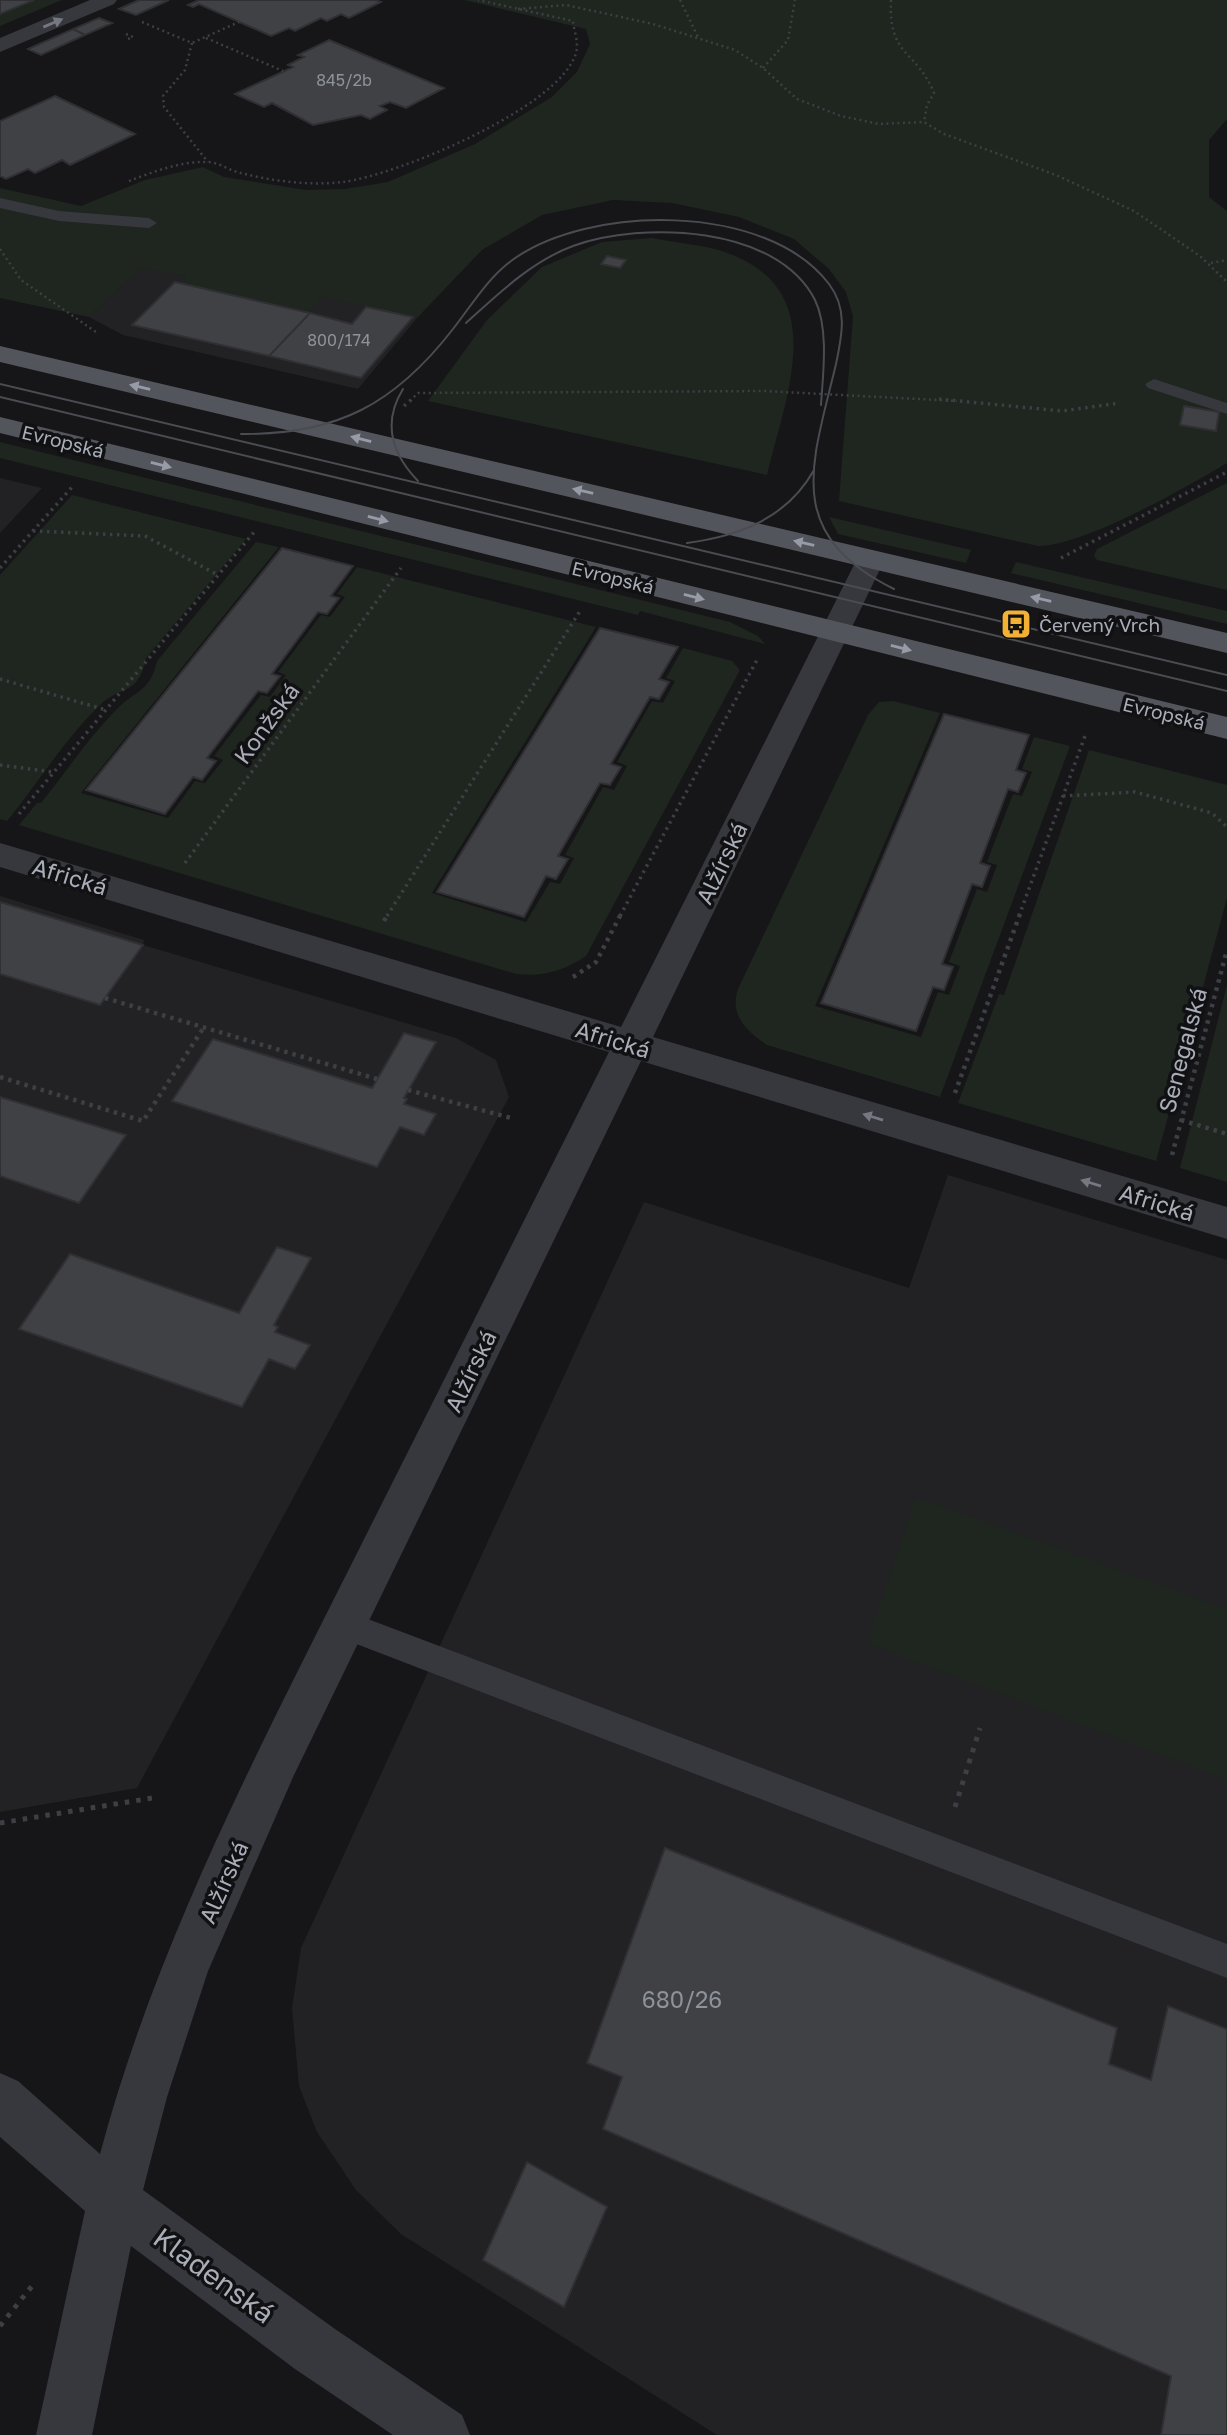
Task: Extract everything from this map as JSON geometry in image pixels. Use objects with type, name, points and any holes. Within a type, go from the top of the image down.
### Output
[{"type":"main road","points":[[0,354],[1227,643]]},
{"type":"main road","name":"Evropská","points":[[0,425],[1227,728]]},
{"type":"street","points":[[0,46],[107,0]]},
{"type":"street","name":"Alžírská","points":[[64,2435],[114,2202],[141,2097],[180,1979],[278,1759],[871,559]]},
{"type":"street","name":"Africká","points":[[0,855],[1227,1223]]},
{"type":"street","name":"Kladenská","points":[[0,2099],[12,2113],[114,2202],[315,2349],[442,2435]]},
{"type":"lane","points":[[0,203],[59,216],[149,223]]},
{"type":"lane","points":[[1154,384],[1225,405]]},
{"type":"lane","points":[[344,1625],[1227,1961]]},
{"type":"path","points":[[258,177],[306,183],[343,182],[382,176],[465,140],[543,93],[566,71],[575,55],[578,41],[573,21],[478,0]]},
{"type":"path","points":[[680,0],[688,24],[700,40]]},
{"type":"path","points":[[763,68],[788,40],[795,11],[794,0]]},
{"type":"path","points":[[891,0],[888,25],[899,48],[929,77],[934,93],[927,105],[924,122]]},
{"type":"path","points":[[518,9],[566,5],[653,24],[735,50],[763,68],[797,99],[841,116],[879,124],[924,122],[944,134],[1128,207],[1175,235],[1211,263],[1227,282]]},
{"type":"path","points":[[131,17],[192,43],[239,22]]},
{"type":"path","points":[[205,37],[283,71]]},
{"type":"path","points":[[192,43],[185,70],[163,96],[164,107],[208,162]]},
{"type":"path","points":[[0,249],[21,280],[98,333]]},
{"type":"path","points":[[1211,263],[1227,260]]},
{"type":"path","points":[[400,408],[418,393],[764,391],[928,398],[1062,411],[1185,394]]},
{"type":"path","points":[[1057,560],[1227,472]]},
{"type":"path","points":[[0,568],[76,482]]},
{"type":"path","points":[[15,819],[258,528]]},
{"type":"path","points":[[33,531],[145,536],[218,576]]},
{"type":"path","name":"Konžská","points":[[157,902],[403,564]]},
{"type":"path","points":[[358,963],[581,609]]},
{"type":"path","points":[[571,977],[597,962],[760,654]]},
{"type":"path","points":[[0,679],[106,710]]},
{"type":"path","points":[[954,1097],[1085,736]]},
{"type":"path","points":[[0,765],[54,772]]},
{"type":"path","points":[[1063,796],[1135,792],[1212,813],[1227,827]]},
{"type":"path","name":"Senegalská","points":[[1171,1159],[1227,950]]},
{"type":"path","points":[[105,998],[377,1079]]},
{"type":"path","points":[[0,1077],[143,1121],[204,1027]]},
{"type":"path","points":[[408,1090],[511,1118]]},
{"type":"path","points":[[1181,1120],[1227,1134]]},
{"type":"path","points":[[941,1851],[980,1728]]},
{"type":"path","points":[[0,1823],[152,1798]]},
{"type":"path","points":[[0,2326],[32,2286]]},
{"type":"shaded area","points":[[34,0],[62,0],[0,26],[0,14]]},
{"type":"shaded area","points":[[464,0],[1227,0],[1227,119],[1209,140],[1209,197],[1227,211],[1227,463],[1107,526],[1081,537],[1038,546],[839,501],[853,316],[846,292],[829,269],[794,239],[739,217],[672,203],[613,200],[542,215],[482,250],[418,317],[321,297],[309,312],[181,283],[186,276],[140,268],[89,317],[0,298],[0,188],[81,206],[145,180],[203,167],[224,177],[306,190],[345,189],[388,182],[475,144],[552,97],[577,72],[590,44],[586,29]],"holes":[[[1184,406],[1219,412],[1216,431],[1180,425]]]},
{"type":"shaded area","points":[[652,238],[715,249],[752,265],[776,286],[789,313],[793,342],[791,374],[767,475],[428,401],[487,320],[542,267],[602,242]]},
{"type":"shaded area","points":[[140,267],[187,276],[182,283],[308,312],[321,296],[418,317],[358,389],[123,335],[89,317]]},
{"type":"shaded area","points":[[0,442],[730,622],[758,636],[765,644],[640,611],[638,615],[0,458]]},
{"type":"shaded area","points":[[0,478],[42,488],[0,533]]},
{"type":"shaded area","points":[[1227,483],[1227,590],[1097,560],[1094,556],[1097,549]]},
{"type":"shaded area","points":[[72,495],[246,539],[146,658],[139,679],[100,705],[62,748],[7,821],[0,819],[0,575]]},
{"type":"shaded area","points":[[829,517],[971,550],[966,563],[838,534]]},
{"type":"shaded area","points":[[256,542],[279,547],[81,793],[168,818],[195,781],[205,783],[223,760],[214,756],[261,695],[270,697],[286,675],[278,672],[321,615],[330,617],[345,597],[337,594],[357,567],[596,627],[432,893],[526,922],[550,882],[560,884],[574,858],[565,855],[603,787],[614,790],[627,766],[617,762],[652,701],[663,703],[675,681],[666,678],[683,648],[732,661],[740,670],[586,956],[553,972],[516,974],[19,825],[37,803],[41,803],[107,720],[124,702],[147,685],[157,661]]},
{"type":"shaded area","points":[[1016,562],[1227,611],[1227,624],[1011,573]]},
{"type":"shaded area","points":[[893,701],[940,713],[815,1006],[921,1037],[938,992],[949,995],[960,966],[949,962],[977,889],[987,892],[997,865],[987,862],[1013,794],[1022,796],[1032,772],[1022,769],[1034,737],[1070,746],[940,1097],[767,1045],[742,1022],[736,1007],[738,989],[868,715],[879,702]]},
{"type":"shaded area","points":[[1089,750],[1227,785],[1227,898],[1156,1161],[958,1103],[999,994],[1004,995]]},
{"type":"shaded area","points":[[0,896],[144,940],[143,945],[456,1038],[496,1060],[509,1097],[137,1788],[0,1812]]},
{"type":"shaded area","points":[[1227,985],[1227,1182],[1180,1168]]},
{"type":"shaded area","points":[[948,1175],[1227,1260],[1227,2435],[717,2435],[401,2234],[356,2190],[317,2132],[299,2086],[292,2008],[301,1948],[644,1202],[909,1288]]},
{"type":"shaded area","points":[[916,1497],[1227,1609],[1227,1780],[867,1643]]},
{"type":"building","points":[[0,0],[34,0],[0,14]]},
{"type":"building","points":[[139,0],[169,0],[136,15],[119,9]]},
{"type":"building","points":[[199,0],[381,2],[349,18],[341,14],[327,21],[321,18],[295,31],[289,28],[271,36],[199,4],[193,7],[188,5]]},
{"type":"building","points":[[99,18],[112,23],[85,35],[73,29]]},
{"type":"building","points":[[73,29],[85,35],[41,55],[28,49]]},
{"type":"building","points":[[329,40],[444,88],[406,108],[390,102],[380,106],[387,110],[370,119],[361,115],[313,125],[272,103],[264,107],[235,94],[293,67],[288,65],[304,57],[298,55]]},
{"type":"building","points":[[55,96],[135,134],[70,165],[62,160],[35,173],[28,169],[6,179],[0,176],[0,121]]},
{"type":"building","points":[[607,256],[626,260],[620,268],[601,264]]},
{"type":"building","points":[[175,282],[310,313],[269,356],[132,325]]},
{"type":"building","points":[[366,307],[413,317],[361,378],[269,356],[310,313],[352,324]]},
{"type":"building","points":[[1184,406],[1219,412],[1216,431],[1180,425]]},
{"type":"building","points":[[282,548],[353,566],[331,596],[339,598],[327,614],[318,612],[272,674],[280,676],[267,693],[258,691],[207,758],[216,761],[202,780],[193,777],[165,814],[86,790]]},
{"type":"building","points":[[600,628],[678,647],[659,679],[669,682],[659,699],[650,697],[611,764],[621,767],[610,785],[600,783],[558,856],[568,859],[556,879],[546,876],[524,917],[437,892]]},
{"type":"building","points":[[944,714],[1029,735],[1016,770],[1026,773],[1018,792],[1008,789],[980,863],[990,866],[982,887],[972,884],[942,964],[953,967],[944,990],[933,987],[916,1031],[821,1003]]},
{"type":"building","points":[[0,902],[143,945],[100,1005],[0,974]]},
{"type":"building","points":[[404,1033],[436,1042],[404,1098],[407,1099],[404,1104],[436,1114],[424,1135],[400,1127],[377,1167],[172,1101],[213,1039],[372,1088]]},
{"type":"building","points":[[0,1097],[126,1135],[79,1203],[0,1176]]},
{"type":"building","points":[[277,1247],[311,1258],[274,1325],[278,1327],[275,1332],[310,1345],[295,1369],[269,1359],[242,1407],[19,1329],[70,1254],[239,1313]]},
{"type":"building","points":[[665,1848],[1117,2028],[1109,2064],[1151,2080],[1168,2006],[1227,2029],[1227,2435],[1161,2435],[1171,2376],[603,2129],[622,2077],[587,2063]]},
{"type":"building","points":[[527,2162],[607,2207],[564,2307],[483,2260]]},
{"type":"tram line","points":[[241,434],[306,429],[361,410],[386,395],[431,355],[502,268],[544,242],[584,229],[629,222],[676,220],[721,226],[764,238],[801,257],[835,293],[841,313],[841,333],[814,470]]},
{"type":"tram line","points":[[466,323],[530,269],[573,246],[635,233],[670,232],[740,243],[771,256],[797,275],[815,300],[824,338],[821,405]]},
{"type":"tram line","points":[[0,384],[1227,675]]},
{"type":"tram line","points":[[403,389],[393,414],[392,437],[401,460],[418,481]]},
{"type":"tram line","points":[[0,397],[1227,691]]},
{"type":"tram line","points":[[687,543],[725,535],[760,522],[790,501],[814,470]]},
{"type":"tram line","points":[[814,470],[814,493],[820,520],[834,544],[858,567],[894,589]]},
{"type":"place","name":"Červený Vrch","points":[[1016,624]]}]
